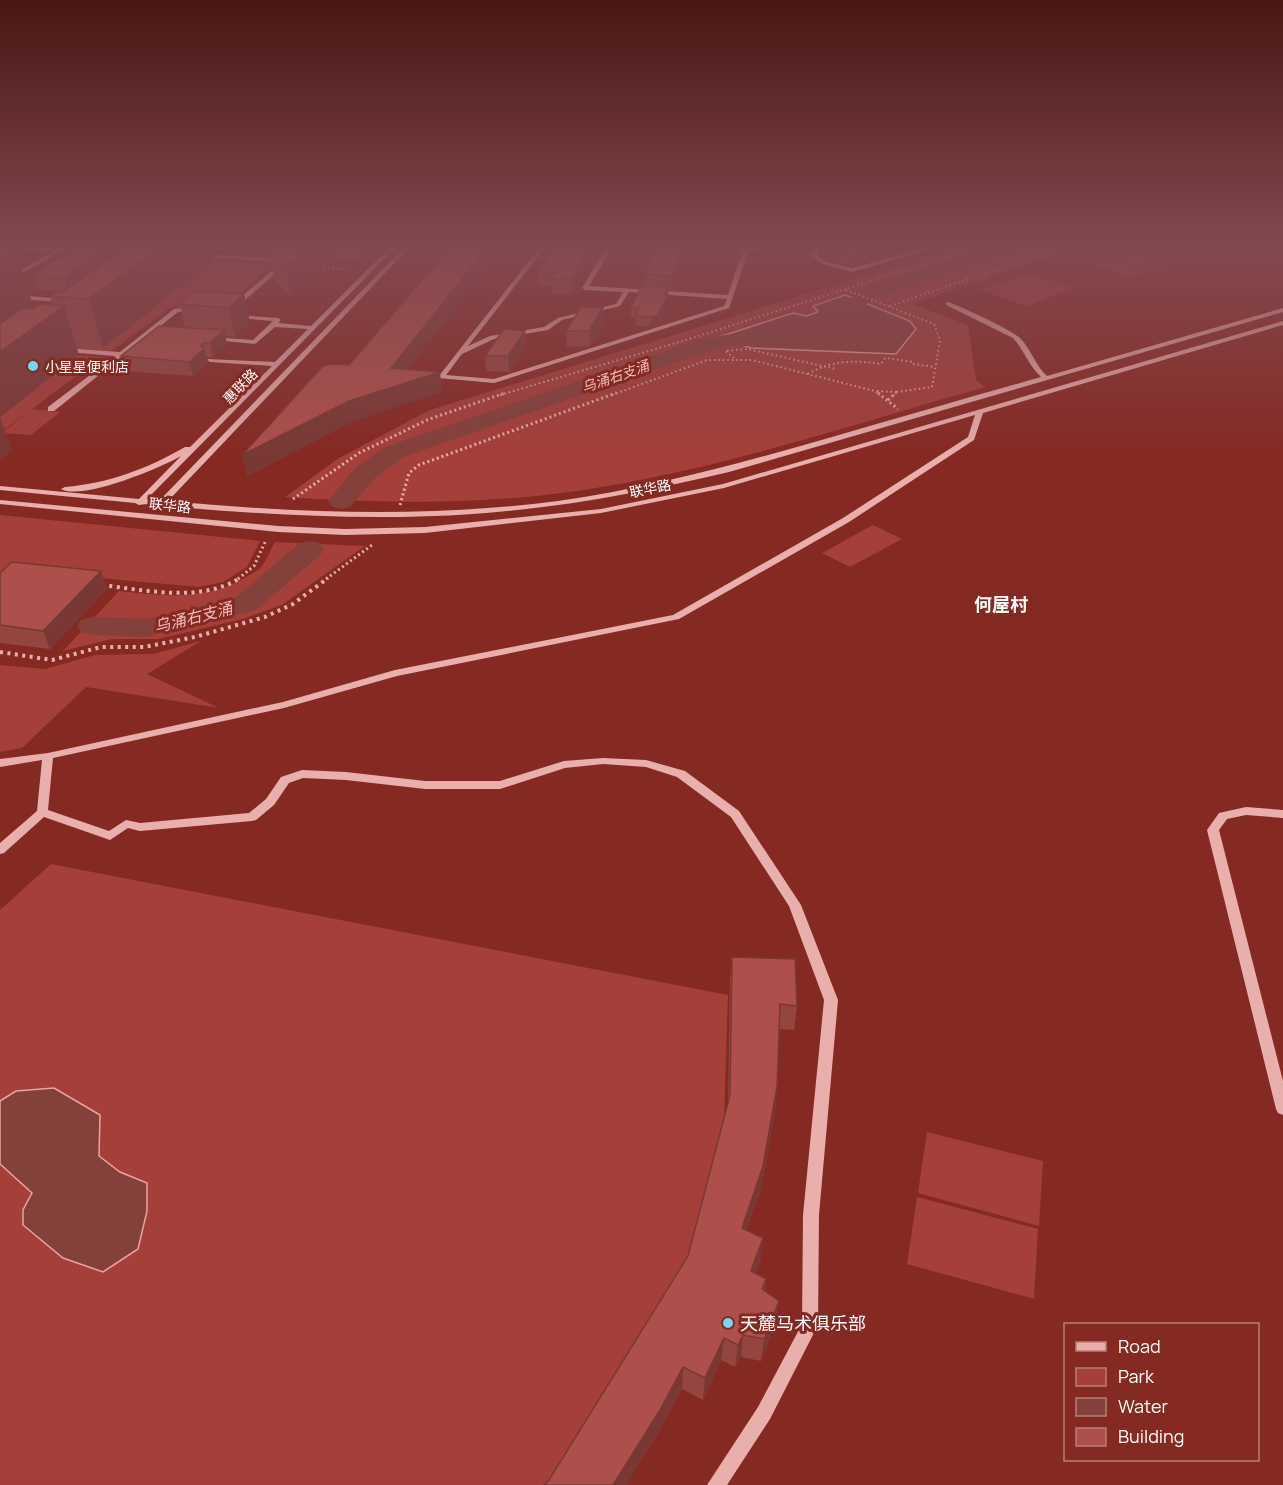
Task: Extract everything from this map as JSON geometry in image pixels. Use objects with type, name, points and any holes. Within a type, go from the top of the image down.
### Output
[{"type":"street","points":[[45,317],[12,340],[21,347],[121,354]]},
{"type":"street","points":[[51,409],[167,317]]},
{"type":"street","points":[[210,338],[255,342],[278,320],[238,317]]},
{"type":"street","name":"惠联路","points":[[128,514],[324,317]]},
{"type":"street","name":"惠联路","points":[[149,516],[340,317]]},
{"type":"street","points":[[488,317],[441,377],[494,381],[695,317]]},
{"type":"street","points":[[460,354],[492,337],[546,329],[560,319],[567,317]]},
{"type":"street","points":[[975,317],[1020,341],[1031,363],[1046,378]]},
{"type":"street","name":"联华路","points":[[0,488],[162,504],[289,512],[441,514],[532,506],[678,482],[809,447],[1258,317]]},
{"type":"street","name":"联华路","points":[[0,502],[278,529],[381,532],[543,518],[678,497],[724,486],[1283,323]]},
{"type":"street","points":[[273,325],[314,327]]},
{"type":"street","points":[[210,360],[278,364]]},
{"type":"street","points":[[0,763],[48,756],[284,705],[395,673],[676,617],[846,520],[971,438],[980,412]]},
{"type":"street","points":[[35,491],[75,489],[127,478],[168,461],[204,440]]},
{"type":"street","points":[[0,850],[42,813],[48,756]]},
{"type":"street","points":[[42,813],[110,836],[126,824],[140,827],[252,817],[270,802],[285,780],[302,774],[346,776],[425,786],[500,785],[564,765],[603,761],[646,764],[681,774],[735,814],[795,904],[831,1000],[811,1215],[810,1325],[764,1413],[716,1485]]},
{"type":"street","points":[[1283,814],[1246,812],[1223,816],[1213,830],[1283,1109]]},
{"type":"path","points":[[292,499],[359,453],[427,420],[501,394],[758,317]]},
{"type":"path","points":[[400,505],[409,473],[433,459],[706,360],[752,360],[875,391],[897,392],[932,387],[940,340],[934,324],[918,317]]},
{"type":"path","points":[[736,359],[725,351],[747,349],[836,369]]},
{"type":"path","points":[[913,364],[916,354]]},
{"type":"path","points":[[808,374],[821,365],[854,359],[881,364],[885,358],[935,367]]},
{"type":"path","points":[[875,391],[903,413]]},
{"type":"path","points":[[888,400],[897,392]]},
{"type":"path","points":[[100,585],[177,591],[219,588],[253,569],[267,538]]},
{"type":"path","points":[[0,652],[52,660],[101,647],[144,647],[195,637],[264,617],[293,604],[372,544]]},
{"type":"green space","points":[[93,317],[157,317],[111,351],[48,347]]},
{"type":"green space","points":[[730,317],[947,317],[968,325],[976,380],[985,387],[747,455],[602,487],[484,500],[404,502],[285,497],[339,458],[430,410]]},
{"type":"green space","points":[[39,353],[101,357],[32,409],[60,412],[31,435],[2,433],[31,410],[0,433],[0,368]]},
{"type":"green space","points":[[0,515],[260,541],[247,567],[223,582],[199,587],[21,571],[0,572]]},
{"type":"green space","points":[[873,525],[902,539],[850,567],[822,553]]},
{"type":"green space","points":[[275,542],[365,546],[282,605],[243,619],[158,639],[112,639],[63,651],[119,591],[184,595],[217,590],[232,585],[258,570]]},
{"type":"green space","points":[[201,641],[147,674],[219,708],[86,687],[22,748],[0,752],[0,665],[45,669],[95,655],[153,654]]},
{"type":"green space","points":[[51,864],[728,995],[724,1120],[685,1272],[551,1485],[0,1485],[0,910]]},
{"type":"green space","points":[[927,1132],[1043,1161],[1039,1226],[918,1193]]},
{"type":"green space","points":[[917,1197],[1038,1229],[1034,1299],[907,1264]]},
{"type":"water","points":[[780,317],[901,317],[910,321],[916,329],[896,354],[751,348],[719,337]]},
{"type":"water","points":[[54,1088],[100,1115],[99,1156],[120,1172],[147,1183],[147,1211],[138,1249],[103,1272],[63,1258],[23,1225],[23,1210],[32,1193],[0,1164],[0,1101],[16,1091]]},
{"type":"building","points":[[10,317],[48,317],[0,352],[0,324]]},
{"type":"building","points":[[390,317],[432,317],[391,368],[440,372],[349,401],[242,455],[323,366],[349,365]]},
{"type":"building","points":[[575,317],[597,317],[589,331],[566,331]]},
{"type":"building","points":[[159,326],[224,330],[210,343],[203,343],[201,346],[204,349],[189,362],[121,356]]},
{"type":"building","points":[[504,329],[525,331],[508,356],[485,356]]},
{"type":"building","points":[[12,562],[101,571],[43,631],[0,625],[0,573]]},
{"type":"building","points":[[732,957],[795,959],[797,1006],[780,1004],[777,1087],[763,1166],[742,1228],[763,1238],[751,1271],[766,1279],[762,1289],[779,1301],[764,1339],[743,1335],[738,1345],[724,1338],[705,1378],[683,1367],[660,1410],[613,1485],[544,1485],[688,1256],[730,1095]]},
{"type":"waterway","name":"乌涌右支涌","points":[[341,501],[365,473],[394,452],[706,345],[731,340],[756,340],[833,317]]},
{"type":"waterway","name":"乌涌右支涌","points":[[92,626],[147,628],[245,604],[310,549]]},
{"type":"place","name":"小星星便利店","points":[[33,366]]},
{"type":"place","name":"天麓马术俱乐部","points":[[728,1323]]},
{"type":"district","name":"何屋村","points":[[1001,604]]}]
